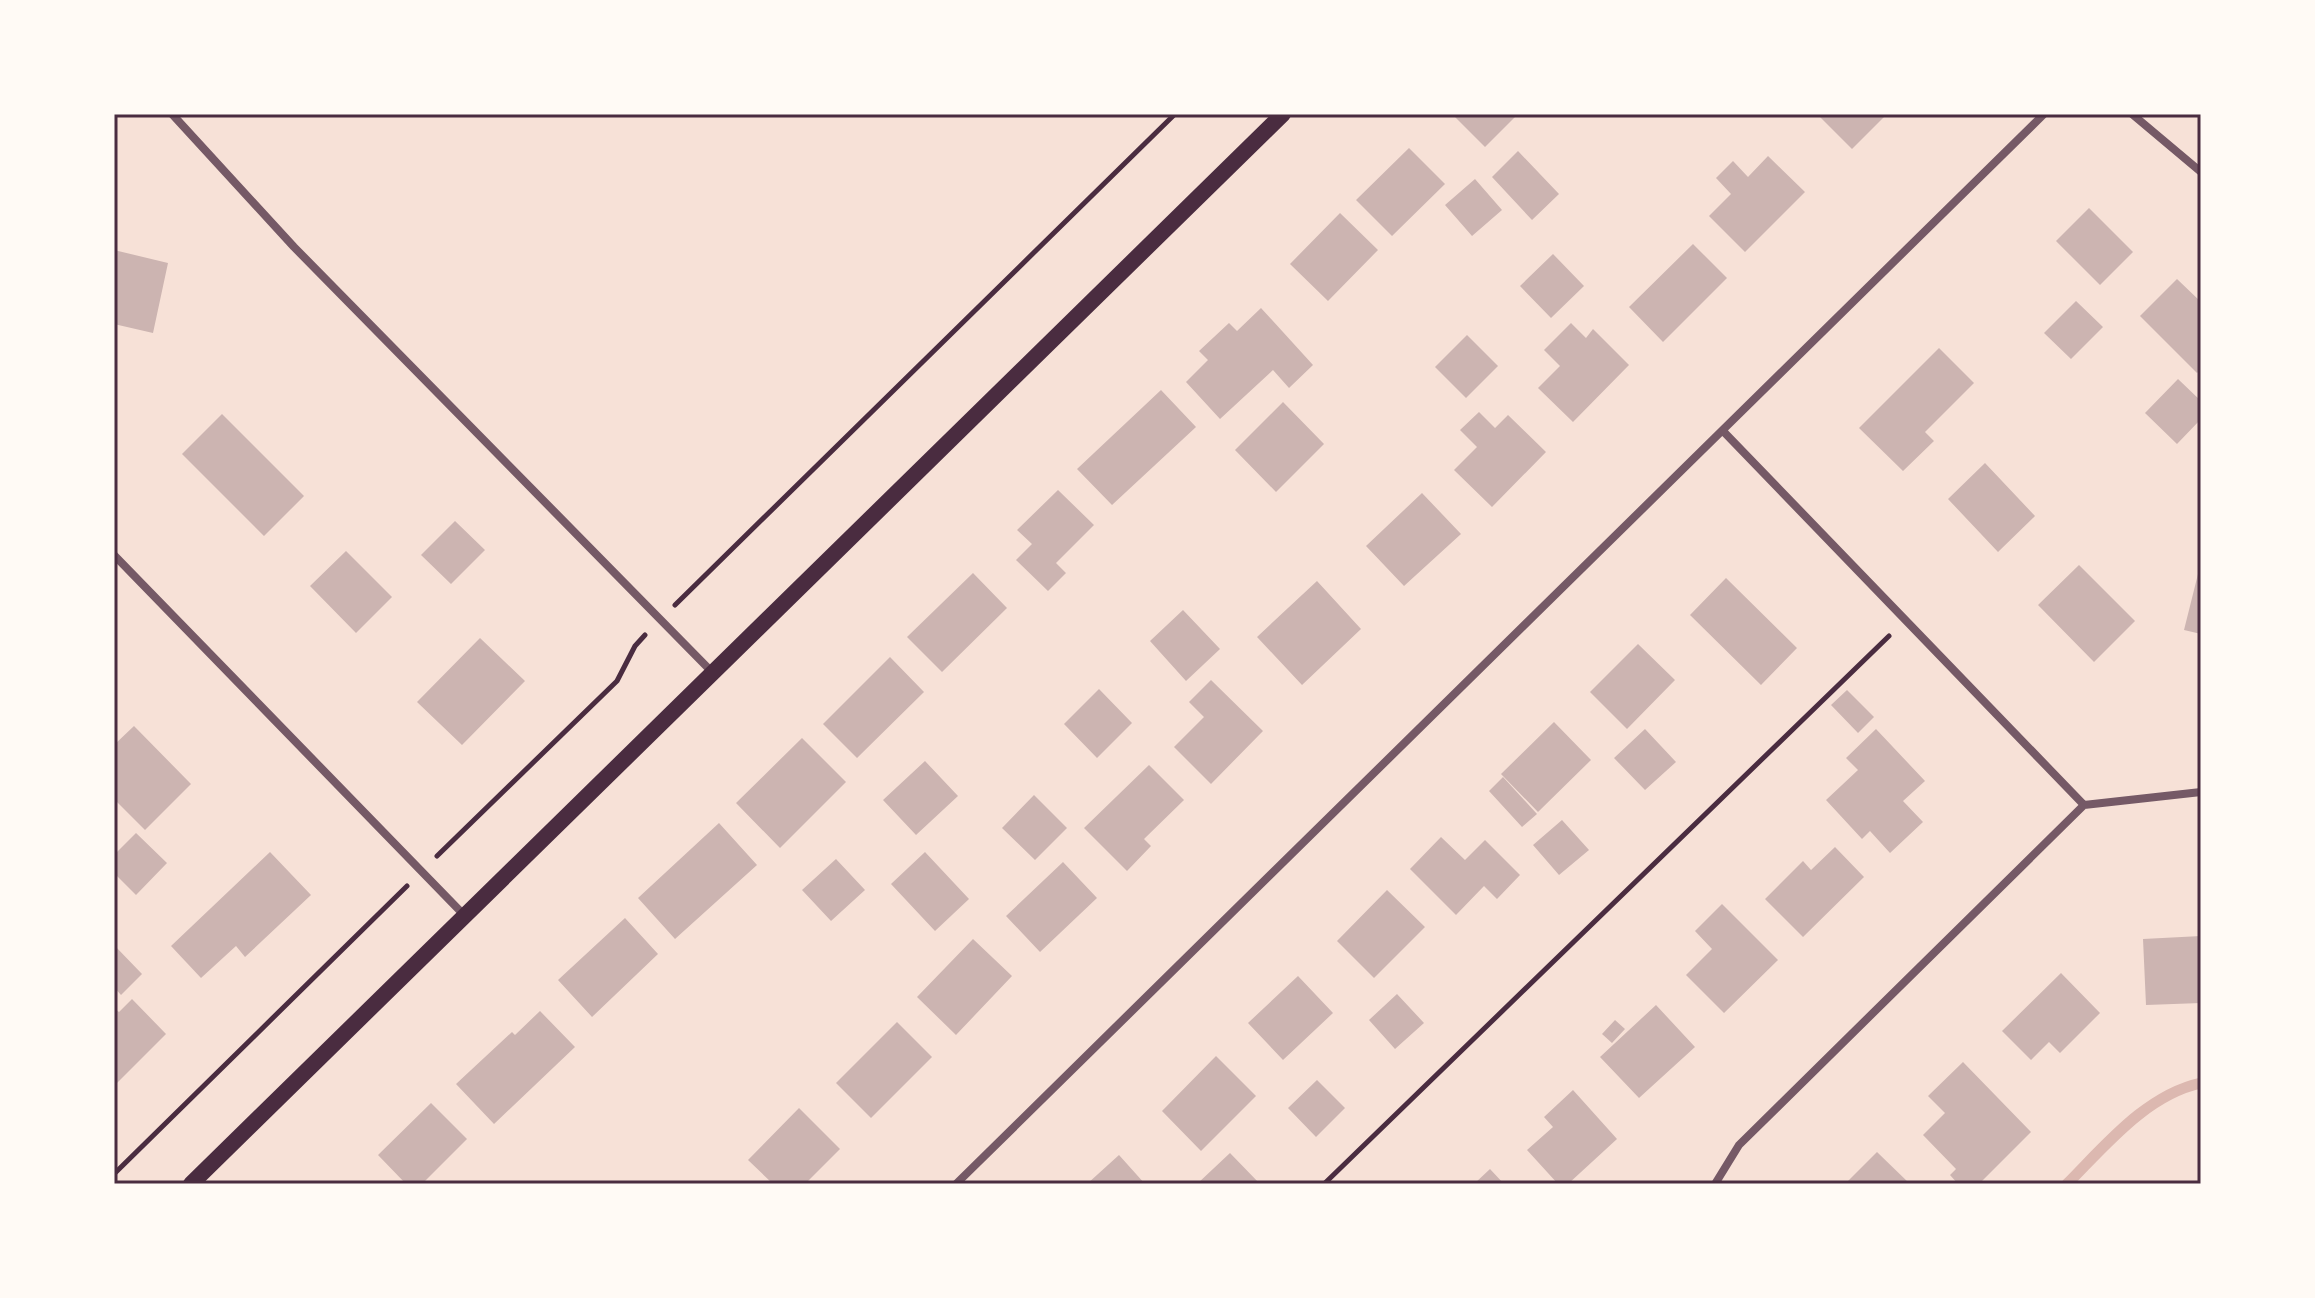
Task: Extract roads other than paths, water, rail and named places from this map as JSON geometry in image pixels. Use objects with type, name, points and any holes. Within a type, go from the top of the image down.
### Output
[{"type":"main road","points":[[191,1184],[711,671],[1283,114]]},
{"type":"street","points":[[172,114],[294,247],[658,622],[711,671]]},
{"type":"street","points":[[956,1184],[2044,114]]},
{"type":"street","points":[[2132,114],[2201,172]]},
{"type":"street","points":[[1723,431],[2084,805]]},
{"type":"street","points":[[114,555],[466,916]]},
{"type":"street","points":[[1715,1184],[1739,1145],[2084,805],[2201,792]]},
{"type":"waterway","points":[[2067,1184],[2144,1110],[2162,1098],[2201,1083]]}]
